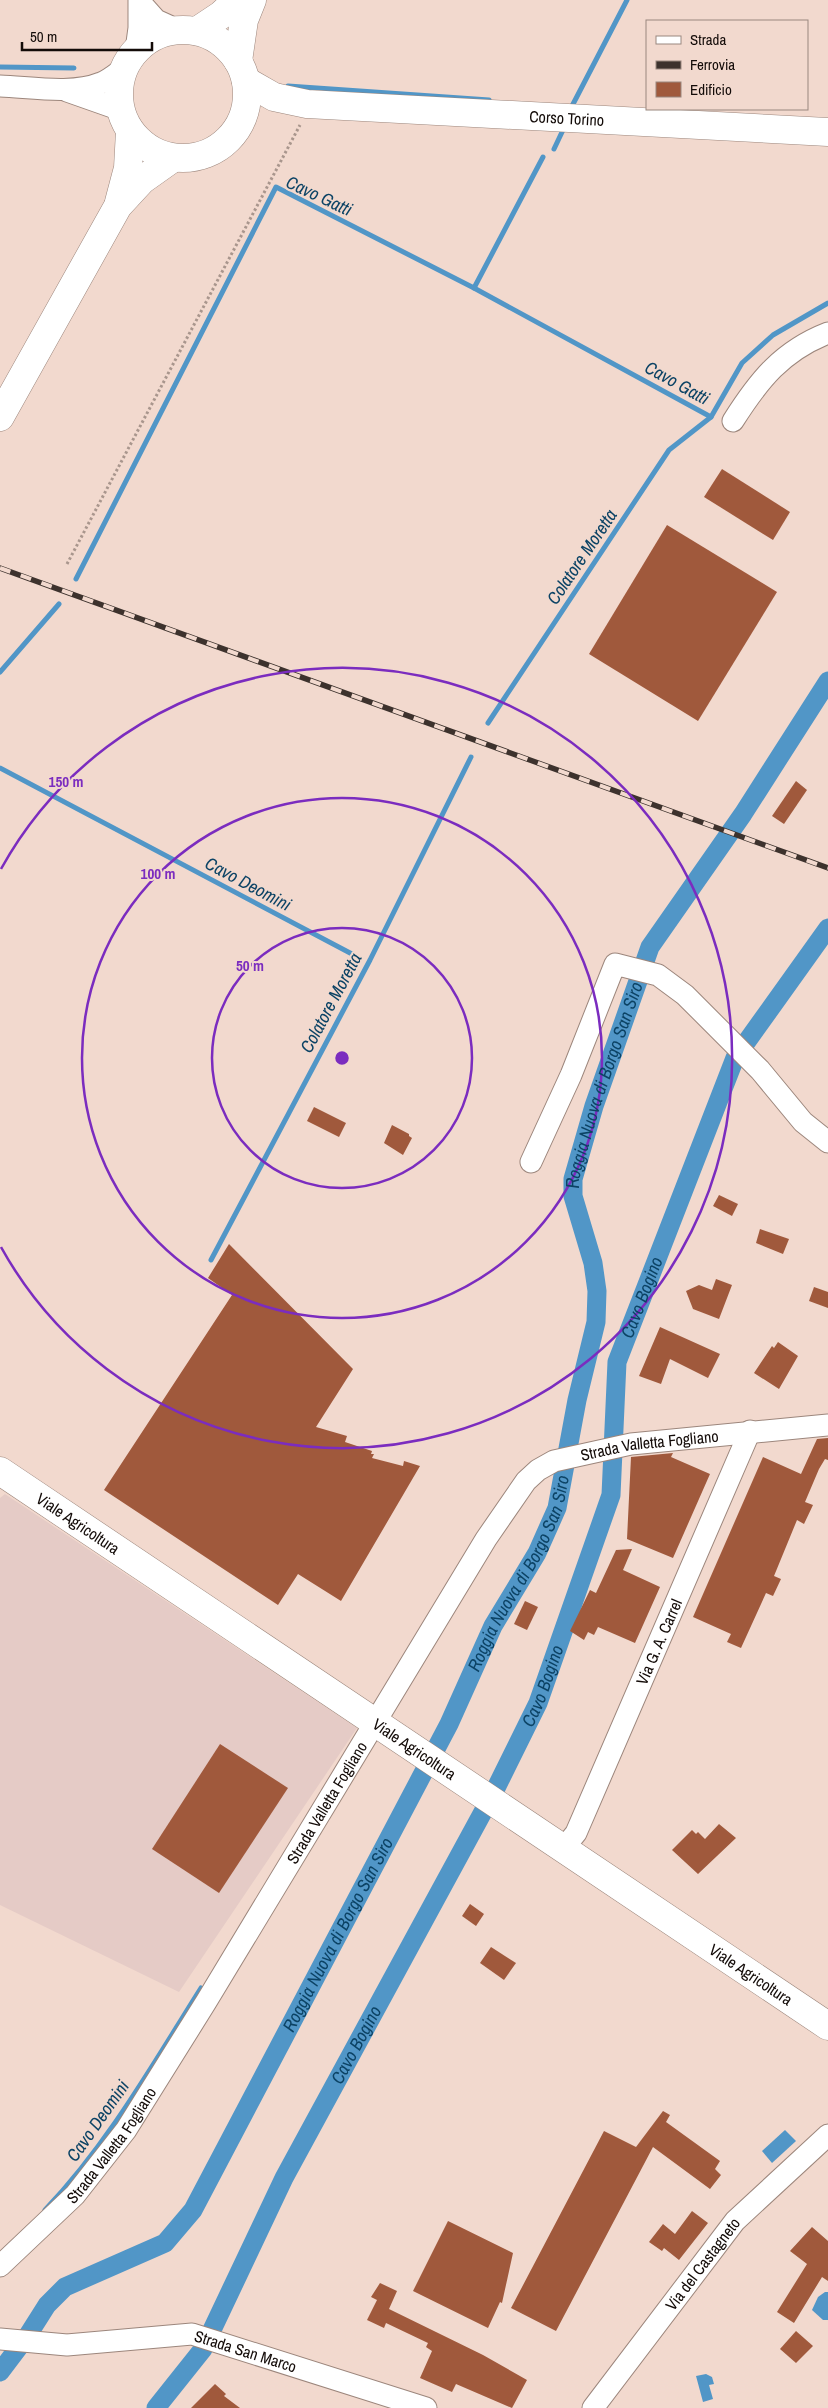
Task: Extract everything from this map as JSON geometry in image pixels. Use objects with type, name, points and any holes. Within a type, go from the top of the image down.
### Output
[{"type":"main road","points":[[118,206],[128,168],[125,120],[119,89],[130,59],[154,37],[188,31],[221,15],[238,0]]},
{"type":"main road","points":[[125,120],[149,149],[173,158],[198,157],[210,153],[221,146],[237,128],[246,105],[242,71],[244,20],[252,0]]},
{"type":"main road","points":[[188,31],[220,42],[242,71]]},
{"type":"main road","name":"Corso Torino","points":[[242,71],[274,97],[307,104],[828,132]]},
{"type":"main road","name":"Corso Torino","points":[[237,128],[272,110],[307,104]]},
{"type":"main road","points":[[0,418],[118,206],[142,180],[173,158]]},
{"type":"main road","name":"Viale Agricoltura","points":[[0,1471],[828,2026]]},
{"type":"street","points":[[139,1],[156,20],[188,31]]},
{"type":"street","points":[[0,86],[62,89],[101,83],[130,59],[139,1]]},
{"type":"street","points":[[62,89],[125,120]]},
{"type":"street","points":[[733,421],[755,387],[777,364],[810,340],[828,332]]},
{"type":"street","points":[[531,1162],[571,1075],[615,964],[658,975],[684,995],[740,1051],[804,1122],[828,1142]]},
{"type":"street","name":"Strada Valletta Fogliano","points":[[0,2266],[75,2195],[126,2130],[206,2002],[486,1539],[526,1481],[538,1470],[559,1459],[614,1447],[750,1431],[828,1426]]},
{"type":"street","name":"Via G. A. Carrel","points":[[562,1849],[576,1833],[750,1431]]},
{"type":"street","name":"Via del Castagneto","points":[[594,2408],[734,2221],[828,2135]]},
{"type":"street","name":"Strada San Marco","points":[[6,2339],[67,2345],[192,2334],[426,2408]]},
{"type":"path","points":[[67,564],[304,117],[307,104]]},
{"type":"shaded area","points":[[5,1494],[357,1728],[179,1992],[0,1905],[0,1498]]},
{"type":"water","points":[[785,2130],[796,2141],[772,2163],[762,2151]]},
{"type":"water","points":[[828,2292],[828,2320],[823,2320],[812,2310],[818,2297]]},
{"type":"water","points":[[706,2374],[712,2377],[714,2384],[709,2385],[713,2399],[703,2402],[696,2376]]},
{"type":"building","points":[[722,469],[790,512],[773,540],[704,497]]},
{"type":"building","points":[[667,525],[777,592],[698,721],[589,654]]},
{"type":"building","points":[[796,781],[807,790],[784,824],[772,816]]},
{"type":"building","points":[[314,1107],[346,1123],[339,1137],[307,1121]]},
{"type":"building","points":[[392,1125],[409,1134],[412,1138],[403,1155],[384,1143]]},
{"type":"building","points":[[719,1195],[738,1204],[732,1216],[713,1206]]},
{"type":"building","points":[[760,1229],[789,1239],[783,1254],[756,1243]]},
{"type":"building","points":[[229,1244],[353,1369],[316,1427],[347,1436],[345,1442],[372,1451],[371,1454],[374,1454],[372,1458],[403,1466],[404,1461],[420,1466],[341,1601],[298,1574],[278,1605],[104,1490],[232,1295],[208,1278]]},
{"type":"building","points":[[716,1279],[732,1285],[719,1319],[693,1309],[686,1291],[699,1285],[712,1290]]},
{"type":"building","points":[[814,1287],[828,1292],[828,1308],[809,1301]]},
{"type":"building","points":[[660,1327],[720,1354],[708,1378],[670,1359],[661,1384],[639,1376]]},
{"type":"building","points":[[778,1342],[798,1356],[779,1389],[754,1373],[772,1346],[774,1348]]},
{"type":"building","points":[[828,1438],[828,1460],[825,1459],[819,1469],[805,1502],[813,1505],[804,1524],[797,1520],[774,1576],[781,1579],[773,1596],[766,1593],[741,1648],[727,1642],[731,1634],[693,1617],[763,1457],[801,1474],[817,1439]]},
{"type":"building","points":[[673,1453],[671,1457],[710,1474],[673,1558],[627,1539],[631,1457]]},
{"type":"building","points":[[632,1549],[623,1570],[660,1587],[635,1643],[598,1627],[594,1635],[588,1632],[584,1640],[570,1631],[590,1590],[596,1593],[616,1550]]},
{"type":"building","points":[[525,1601],[538,1607],[527,1630],[514,1624]]},
{"type":"building","points":[[220,1744],[288,1788],[219,1893],[152,1849]]},
{"type":"building","points":[[719,1824],[736,1838],[698,1874],[672,1850],[692,1830],[696,1834],[698,1832],[705,1839]]},
{"type":"building","points":[[470,1904],[484,1914],[476,1926],[462,1916]]},
{"type":"building","points":[[491,1947],[516,1963],[504,1980],[480,1963]]},
{"type":"building","points":[[663,2111],[670,2115],[666,2122],[720,2161],[715,2169],[721,2175],[710,2189],[653,2147],[556,2331],[511,2308],[604,2131],[636,2147]]},
{"type":"building","points":[[692,2211],[708,2223],[679,2260],[664,2248],[662,2251],[649,2242],[663,2224],[675,2234]]},
{"type":"building","points":[[448,2221],[513,2253],[502,2303],[500,2302],[488,2328],[413,2291]]},
{"type":"building","points":[[812,2227],[828,2241],[828,2281],[822,2277],[794,2323],[777,2312],[807,2264],[790,2251]]},
{"type":"building","points":[[380,2283],[397,2291],[389,2309],[483,2355],[527,2380],[512,2408],[456,2384],[452,2392],[420,2378],[432,2351],[426,2347],[428,2343],[386,2323],[384,2328],[367,2320],[377,2300],[371,2297]]},
{"type":"building","points":[[796,2331],[813,2346],[796,2363],[780,2349]]},
{"type":"building","points":[[215,2384],[226,2394],[224,2396],[240,2408],[191,2408]]},
{"type":"waterway","points":[[568,107],[571,108],[627,0]]},
{"type":"waterway","points":[[0,67],[74,68]]},
{"type":"waterway","points":[[288,86],[489,100]]},
{"type":"waterway","points":[[554,149],[563,130]]},
{"type":"waterway","points":[[474,288],[543,157]]},
{"type":"waterway","name":"Cavo Gatti","points":[[76,579],[276,187],[474,288],[711,417]]},
{"type":"waterway","name":"Colatore Moretta","points":[[488,723],[669,450],[711,417],[742,363],[773,335],[828,303]]},
{"type":"waterway","name":"Cavo Gatti","points":[[0,672],[59,604]]},
{"type":"waterway","name":"Roggia Nuova di Borgo San Siro","points":[[0,2372],[28,2335],[47,2305],[65,2287],[165,2243],[193,2210],[449,1724],[493,1626],[537,1553],[557,1508],[577,1400],[596,1322],[597,1291],[593,1263],[573,1196],[573,1179],[594,1106],[650,947],[743,814],[828,681]]},
{"type":"waterway","name":"Colatore Moretta","points":[[211,1260],[370,960],[471,757]]},
{"type":"waterway","name":"Cavo Deomini","points":[[0,768],[352,954]]},
{"type":"waterway","name":"Cavo Bogino","points":[[156,2408],[203,2349],[284,2178],[496,1788],[538,1703],[611,1495],[617,1362],[735,1058],[828,928]]},
{"type":"waterway","name":"Cavo Deomini","points":[[45,2210],[68,2185],[129,2103],[201,1988]]},
{"type":"railway","points":[[0,568],[828,868]]}]
